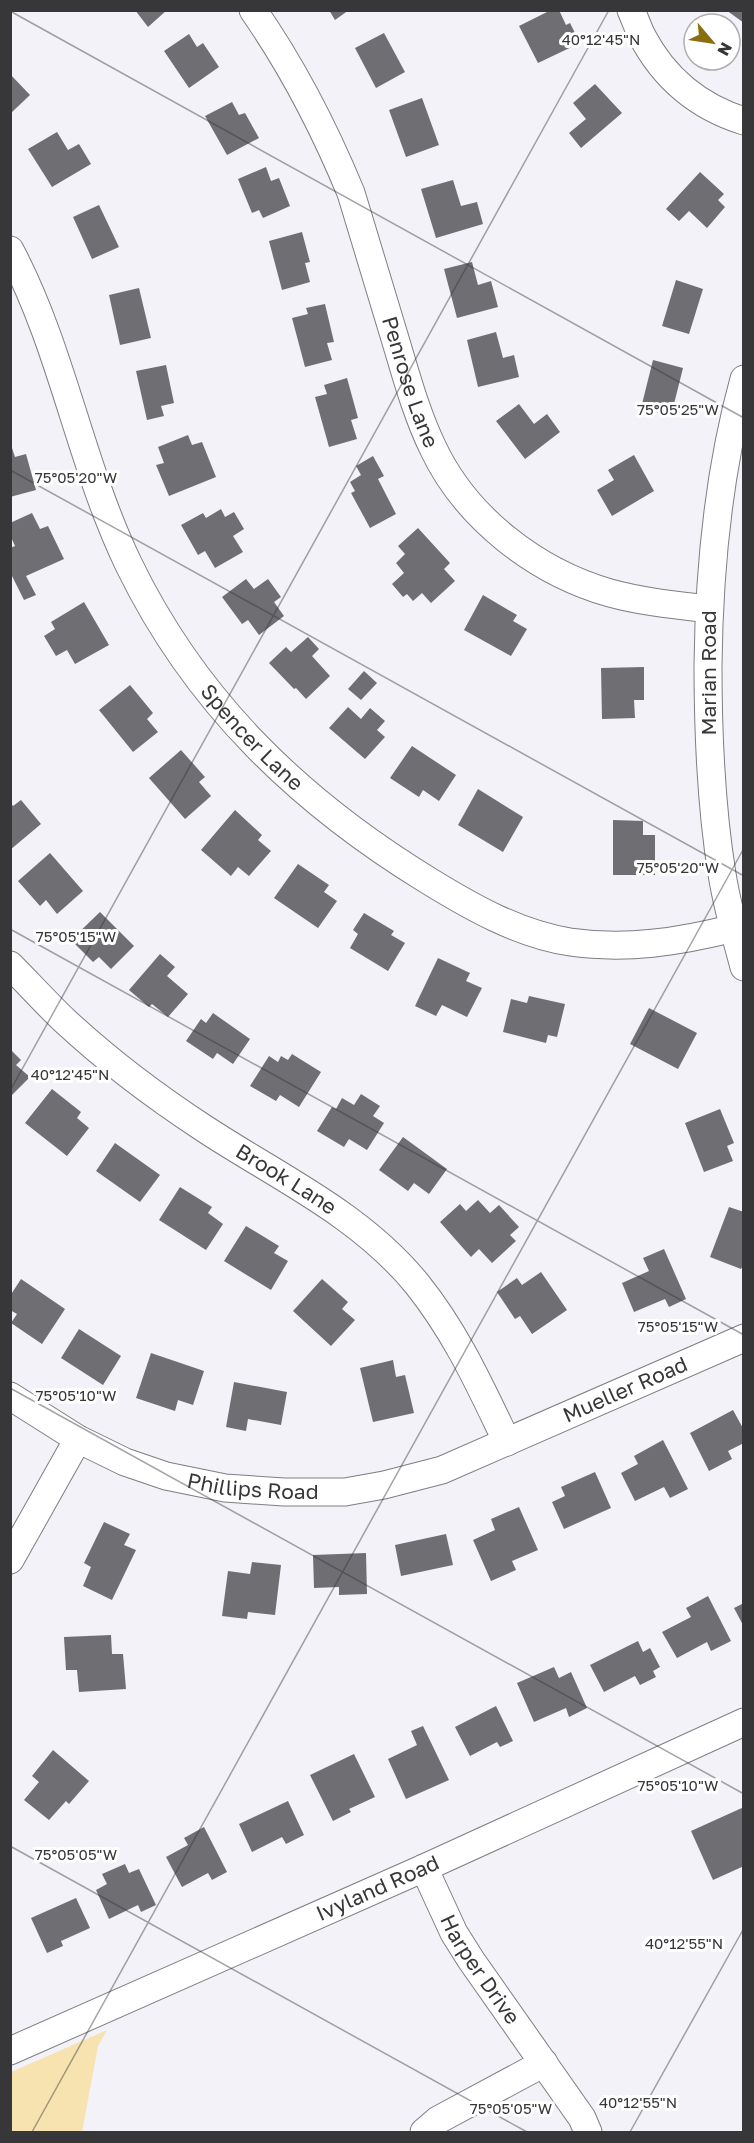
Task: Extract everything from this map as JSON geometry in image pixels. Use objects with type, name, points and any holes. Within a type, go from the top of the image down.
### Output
[{"type":"street","name":"Penrose Lane","points":[[253,10],[289,67],[351,193],[418,414],[434,450],[454,484],[501,535],[532,558],[563,575],[609,592],[657,603],[709,609]]},
{"type":"street","points":[[631,10],[641,35],[658,63],[672,79],[711,108],[744,121]]},
{"type":"street","name":"Spencer Lane","points":[[10,250],[44,322],[97,488],[131,569],[156,616],[185,660],[238,728],[270,762],[304,793],[396,861],[488,915],[527,931],[568,942],[637,946],[690,939],[734,928]]},
{"type":"street","name":"Marian Road","points":[[744,379],[718,499],[709,609],[708,736],[722,875],[744,968]]},
{"type":"street","name":"Brook Lane","points":[[10,965],[65,1021],[176,1110],[313,1194],[357,1227],[390,1256],[416,1284],[463,1351],[507,1442]]},
{"type":"street","name":"Mueller Road","points":[[507,1442],[744,1338]]},
{"type":"street","name":"Phillips Road","points":[[10,1396],[78,1439],[125,1462],[166,1476],[225,1488],[284,1492],[345,1492],[442,1470],[507,1442]]},
{"type":"street","points":[[10,1560],[78,1439]]},
{"type":"street","name":"Ivyland Road","points":[[10,2051],[424,1868],[744,1722]]},
{"type":"street","name":"Harper Drive","points":[[424,1868],[454,1933],[582,2118],[588,2133]]},
{"type":"street","points":[[424,2133],[438,2120],[544,2063]]},
{"type":"shaded area","points":[[107,2030],[98,2046],[82,2132],[11,2132],[11,2072]]},
{"type":"building","points":[[135,10],[167,10],[148,27]]},
{"type":"building","points":[[329,10],[349,10],[335,20]]},
{"type":"building","points":[[551,10],[559,10],[566,25],[570,23],[580,43],[538,63],[519,26]]},
{"type":"building","points":[[726,10],[744,10],[744,23],[742,12]]},
{"type":"building","points":[[384,33],[405,72],[376,88],[355,48]]},
{"type":"building","points":[[189,34],[197,47],[203,43],[219,67],[189,88],[164,51]]},
{"type":"building","points":[[10,74],[30,95],[10,114]]},
{"type":"building","points":[[595,84],[622,113],[581,148],[569,133],[586,119],[573,103]]},
{"type":"building","points":[[422,98],[439,145],[406,157],[389,110]]},
{"type":"building","points":[[232,102],[239,115],[245,113],[259,138],[227,155],[205,116]]},
{"type":"building","points":[[57,132],[68,150],[79,144],[91,164],[52,187],[28,149]]},
{"type":"building","points":[[266,167],[271,181],[279,178],[290,206],[263,218],[259,210],[252,213],[238,179]]},
{"type":"building","points":[[700,172],[724,194],[718,200],[725,207],[707,228],[689,211],[679,221],[666,209]]},
{"type":"building","points":[[453,180],[461,206],[477,202],[483,224],[436,238],[421,189]]},
{"type":"building","points":[[99,205],[119,247],[92,259],[73,217]]},
{"type":"building","points":[[302,232],[310,262],[305,263],[310,282],[282,290],[269,241]]},
{"type":"building","points":[[472,262],[478,285],[491,281],[498,307],[457,318],[444,269]]},
{"type":"building","points":[[676,280],[703,289],[689,334],[662,326]]},
{"type":"building","points":[[139,288],[151,338],[120,345],[109,295]]},
{"type":"building","points":[[325,304],[334,342],[327,343],[332,360],[305,367],[292,318],[308,314],[306,308]]},
{"type":"building","points":[[496,332],[503,358],[514,355],[519,377],[478,387],[467,340]]},
{"type":"building","points":[[653,360],[683,368],[671,416],[641,408]]},
{"type":"building","points":[[166,365],[174,403],[161,406],[164,416],[147,420],[136,371]]},
{"type":"building","points":[[347,378],[358,418],[351,420],[357,439],[329,447],[315,397],[327,394],[324,385]]},
{"type":"building","points":[[519,404],[534,424],[547,414],[560,432],[525,459],[496,421]]},
{"type":"building","points":[[188,435],[192,445],[202,442],[216,477],[169,496],[156,465],[164,463],[158,447]]},
{"type":"building","points":[[10,442],[15,457],[26,454],[36,490],[10,497]]},
{"type":"building","points":[[634,455],[654,491],[612,516],[597,490],[614,480],[608,470]]},
{"type":"building","points":[[373,456],[384,476],[378,479],[396,514],[370,528],[351,493],[355,491],[350,482],[361,475],[356,466]]},
{"type":"building","points":[[221,509],[225,517],[234,512],[244,529],[233,536],[243,552],[215,568],[205,551],[198,555],[181,525],[203,513],[206,518]]},
{"type":"building","points":[[32,513],[40,529],[48,526],[64,559],[26,576],[36,595],[24,600],[10,572],[10,548],[15,546],[10,535],[10,523]]},
{"type":"building","points":[[418,528],[450,563],[444,569],[455,581],[431,603],[422,593],[413,601],[407,594],[403,597],[392,584],[404,573],[396,563],[405,554],[398,546]]},
{"type":"building","points":[[246,579],[254,589],[268,579],[281,597],[274,602],[284,616],[259,635],[248,620],[242,624],[222,597]]},
{"type":"building","points":[[483,595],[517,615],[513,621],[527,629],[511,656],[464,630]]},
{"type":"building","points":[[84,602],[109,645],[75,664],[67,650],[56,656],[44,636],[55,629],[51,622]]},
{"type":"building","points":[[308,637],[319,649],[312,656],[330,676],[306,699],[269,663],[286,647],[291,652]]},
{"type":"building","points":[[644,667],[644,700],[634,700],[635,718],[602,719],[601,668]]},
{"type":"building","points":[[364,671],[377,683],[361,700],[348,689]]},
{"type":"building","points":[[130,685],[153,713],[147,719],[158,732],[133,752],[99,710]]},
{"type":"building","points":[[348,707],[361,719],[370,708],[385,721],[377,730],[385,737],[365,759],[329,728]]},
{"type":"building","points":[[412,746],[456,775],[439,801],[423,790],[419,797],[390,778]]},
{"type":"building","points":[[181,750],[205,777],[199,782],[211,796],[185,819],[149,778]]},
{"type":"building","points":[[478,789],[523,817],[503,852],[458,825]]},
{"type":"building","points":[[21,800],[41,824],[10,850],[10,802],[13,806]]},
{"type":"building","points":[[235,810],[262,835],[258,840],[271,851],[249,876],[238,867],[231,876],[201,850]]},
{"type":"building","points":[[613,820],[643,821],[643,835],[655,835],[655,875],[613,875]]},
{"type":"building","points":[[50,853],[83,891],[57,914],[46,900],[40,906],[18,881]]},
{"type":"building","points":[[298,864],[329,885],[324,892],[337,901],[318,928],[274,898]]},
{"type":"building","points":[[100,912],[134,946],[111,969],[99,957],[93,962],[71,940]]},
{"type":"building","points":[[364,913],[394,931],[391,935],[405,943],[388,971],[350,948],[358,934],[353,930]]},
{"type":"building","points":[[160,954],[175,967],[167,976],[188,994],[168,1017],[152,1004],[149,1007],[129,990]]},
{"type":"building","points":[[438,958],[470,973],[466,981],[482,988],[467,1017],[442,1005],[436,1016],[415,1006]]},
{"type":"building","points":[[529,996],[565,1004],[557,1037],[548,1035],[546,1043],[503,1032],[511,999],[527,1003]]},
{"type":"building","points":[[649,1008],[697,1033],[678,1069],[630,1044]]},
{"type":"building","points":[[213,1013],[250,1039],[233,1064],[217,1053],[213,1059],[186,1041],[201,1019],[206,1023]]},
{"type":"building","points":[[10,1049],[21,1060],[16,1065],[30,1077],[10,1097]]},
{"type":"building","points":[[292,1054],[321,1072],[299,1107],[280,1095],[276,1101],[250,1086],[269,1056],[278,1062],[281,1056],[288,1060]]},
{"type":"building","points":[[52,1089],[81,1112],[77,1118],[89,1128],[67,1156],[25,1123]]},
{"type":"building","points":[[361,1094],[380,1106],[373,1116],[384,1123],[367,1150],[349,1139],[344,1147],[317,1131],[332,1107],[336,1109],[342,1098],[354,1105]]},
{"type":"building","points":[[720,1109],[734,1143],[727,1146],[733,1161],[704,1172],[685,1123]]},
{"type":"building","points":[[403,1137],[447,1169],[429,1194],[414,1183],[408,1191],[379,1170]]},
{"type":"building","points":[[115,1143],[160,1175],[140,1202],[96,1171]]},
{"type":"building","points":[[180,1187],[212,1207],[208,1213],[223,1224],[206,1250],[159,1220]]},
{"type":"building","points":[[478,1200],[490,1213],[499,1205],[519,1227],[510,1235],[516,1241],[492,1263],[479,1249],[471,1257],[440,1222],[460,1204],[466,1211]]},
{"type":"building","points":[[729,1207],[744,1212],[744,1263],[741,1269],[710,1257]]},
{"type":"building","points":[[246,1226],[279,1246],[274,1253],[288,1261],[271,1290],[224,1261]]},
{"type":"building","points":[[664,1249],[686,1299],[669,1307],[665,1299],[634,1312],[622,1283],[649,1271],[643,1258]]},
{"type":"building","points":[[541,1272],[567,1310],[532,1334],[520,1316],[515,1319],[497,1292],[517,1278],[522,1285]]},
{"type":"building","points":[[21,1279],[65,1309],[42,1344],[11,1323],[17,1314],[10,1310],[10,1296]]},
{"type":"building","points":[[322,1279],[348,1302],[342,1309],[355,1320],[331,1346],[293,1311]]},
{"type":"building","points":[[79,1329],[121,1356],[103,1385],[61,1358]]},
{"type":"building","points":[[151,1353],[204,1371],[193,1405],[178,1400],[175,1411],[136,1398]]},
{"type":"building","points":[[393,1360],[396,1377],[405,1375],[414,1413],[373,1422],[360,1368]]},
{"type":"building","points":[[234,1382],[287,1392],[281,1425],[248,1419],[246,1431],[226,1427]]},
{"type":"building","points":[[733,1410],[744,1430],[744,1443],[728,1451],[732,1459],[709,1471],[690,1433]]},
{"type":"building","points":[[663,1440],[688,1489],[670,1498],[664,1487],[635,1501],[621,1473],[638,1464],[634,1456]]},
{"type":"building","points":[[595,1472],[611,1508],[564,1529],[552,1502],[565,1496],[561,1487]]},
{"type":"building","points":[[519,1507],[538,1550],[512,1561],[516,1570],[491,1581],[473,1540],[495,1530],[491,1519]]},
{"type":"building","points":[[104,1522],[130,1534],[124,1545],[136,1550],[112,1600],[83,1586],[91,1567],[84,1563]]},
{"type":"building","points":[[446,1534],[453,1565],[401,1576],[395,1545]]},
{"type":"building","points":[[366,1553],[367,1594],[339,1595],[339,1587],[314,1588],[313,1555]]},
{"type":"building","points":[[252,1562],[281,1565],[275,1615],[248,1612],[247,1619],[222,1616],[228,1571],[250,1574]]},
{"type":"building","points":[[708,1596],[731,1641],[711,1651],[707,1642],[677,1658],[662,1632],[691,1617],[686,1608]]},
{"type":"building","points":[[744,1603],[744,1627],[734,1608]]},
{"type":"building","points":[[111,1635],[112,1654],[123,1654],[126,1689],[79,1692],[77,1670],[66,1670],[64,1637]]},
{"type":"building","points":[[638,1641],[643,1652],[650,1648],[660,1667],[653,1671],[656,1677],[640,1685],[635,1676],[604,1692],[590,1665]]},
{"type":"building","points":[[554,1667],[559,1678],[571,1672],[587,1708],[569,1717],[566,1708],[534,1722],[517,1683]]},
{"type":"building","points":[[496,1706],[513,1741],[500,1747],[497,1742],[470,1756],[455,1727]]},
{"type":"building","points":[[423,1726],[449,1780],[406,1799],[388,1759],[417,1745],[411,1731]]},
{"type":"building","points":[[53,1750],[89,1781],[69,1804],[66,1801],[49,1820],[24,1800],[39,1782],[32,1776]]},
{"type":"building","points":[[354,1754],[375,1797],[349,1809],[351,1812],[333,1821],[310,1775]]},
{"type":"building","points":[[288,1801],[304,1835],[286,1844],[282,1837],[252,1852],[239,1824]]},
{"type":"building","points":[[744,1807],[744,1866],[713,1880],[691,1831]]},
{"type":"building","points":[[204,1827],[227,1872],[212,1880],[208,1873],[182,1887],[166,1857],[188,1845],[184,1838]]},
{"type":"building","points":[[125,1864],[129,1873],[139,1869],[156,1905],[141,1912],[138,1905],[109,1919],[96,1890],[107,1884],[102,1874]]},
{"type":"building","points":[[76,1898],[90,1928],[61,1941],[63,1946],[47,1953],[31,1918]]}]
